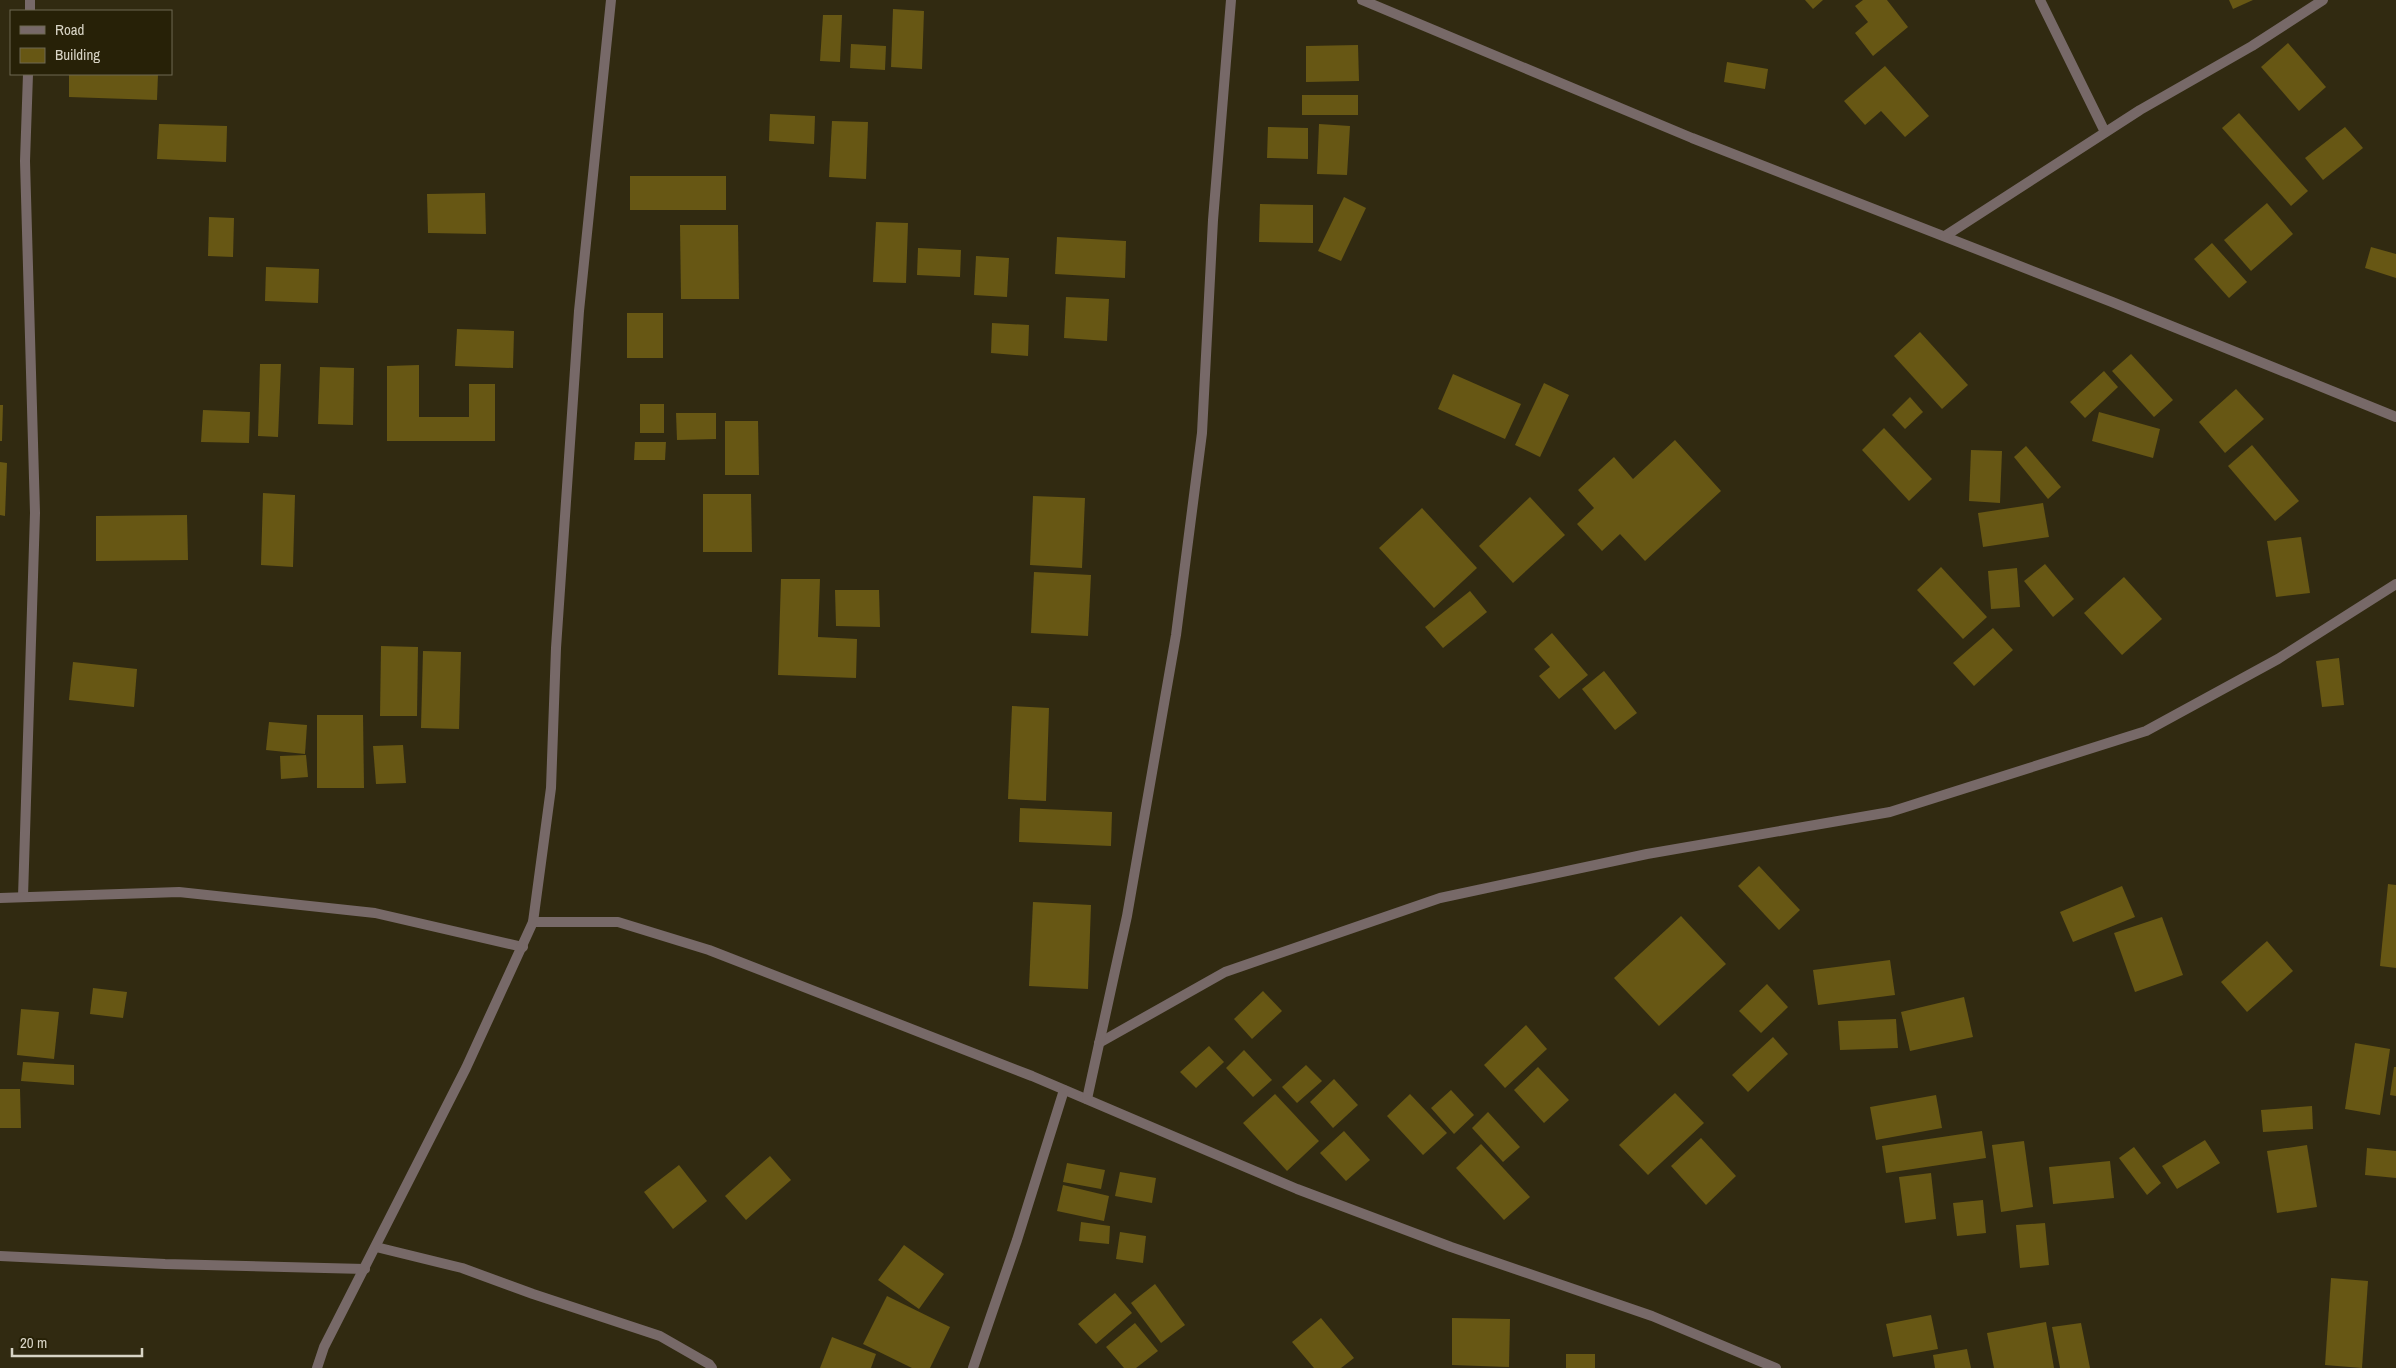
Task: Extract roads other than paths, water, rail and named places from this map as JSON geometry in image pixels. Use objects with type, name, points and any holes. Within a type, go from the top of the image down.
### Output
[{"type":"street","points":[[316,1368],[324,1347],[466,1068],[534,922],[551,788],[556,648],[579,311],[611,0]]},
{"type":"street","points":[[1087,1099],[1127,916],[1176,635],[1202,432],[1213,220],[1231,0]]},
{"type":"street","points":[[1362,0],[1692,138],[1945,236],[2396,417]]},
{"type":"street","points":[[2040,0],[2105,132]]},
{"type":"street","points":[[1945,236],[2105,132],[2252,46],[2323,0]]},
{"type":"street","points":[[23,897],[36,513],[25,161],[28,75]]},
{"type":"street","points":[[1099,1043],[1225,972],[1440,898],[1647,854],[1890,812],[2146,731],[2278,659],[2396,584]]},
{"type":"street","points":[[0,898],[179,892],[375,913],[523,947]]},
{"type":"street","points":[[534,922],[618,922],[709,950],[1087,1099],[1297,1189],[1451,1247],[1652,1316],[1776,1368]]},
{"type":"street","points":[[973,1368],[1017,1240],[1064,1090]]},
{"type":"street","points":[[376,1247],[462,1268],[533,1294],[660,1336],[709,1364],[712,1368]]},
{"type":"street","points":[[0,1256],[165,1264],[365,1269]]}]
